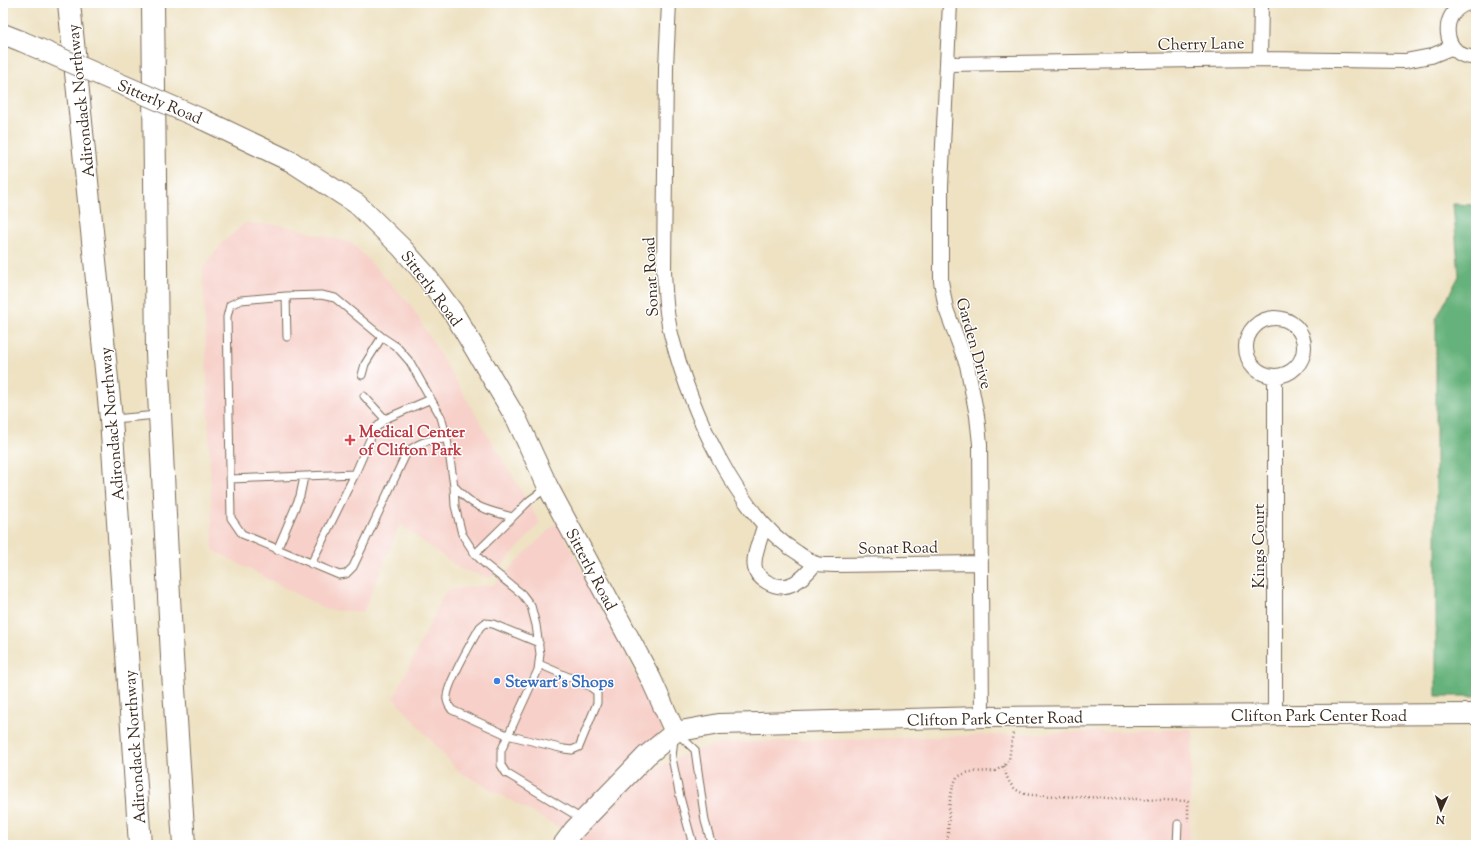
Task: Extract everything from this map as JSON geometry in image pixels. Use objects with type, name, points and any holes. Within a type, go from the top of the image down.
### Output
[{"type":"highway","name":"Adirondack Northway","points":[[69,3],[111,419],[140,845]]},
{"type":"highway","points":[[153,3],[157,352],[172,657],[184,845]]},
{"type":"street","name":"Sonat Road","points":[[669,3],[666,67],[664,271],[666,302],[672,337],[683,373],[706,432],[746,504],[764,526],[788,547],[815,564],[981,563]]},
{"type":"street","name":"Garden Drive","points":[[950,3],[941,186],[941,280],[946,309],[967,365],[977,416],[980,444],[982,717]]},
{"type":"street","points":[[1260,59],[1261,3]]},
{"type":"street","points":[[1470,3],[1464,4],[1454,10],[1447,23],[1447,36],[1453,47],[1460,53],[1476,57]]},
{"type":"street","name":"Sitterly Road","points":[[12,38],[254,142],[308,171],[357,204],[401,247],[424,272],[453,312],[517,420],[548,487],[651,679],[675,732]]},
{"type":"street","name":"Cherry Lane","points":[[948,64],[1260,59],[1405,61],[1431,56],[1453,47]]},
{"type":"street","points":[[1274,318],[1286,321],[1296,327],[1304,342],[1303,354],[1298,366],[1291,371],[1276,376],[1264,374],[1253,367],[1249,360],[1246,348],[1248,336],[1252,329],[1262,322],[1274,318]]},
{"type":"street","name":"Kings Court","points":[[1275,715],[1276,376]]},
{"type":"street","points":[[764,526],[755,558],[755,568],[763,580],[772,585],[781,587],[792,585],[804,577],[815,564]]},
{"type":"street","name":"Clifton Park Center Road","points":[[563,845],[584,820],[646,756],[675,732],[720,724],[982,717],[1476,714]]},
{"type":"lane","points":[[447,439],[428,440],[419,443],[407,452],[353,567],[346,574],[339,575],[242,534],[235,526],[231,518],[227,317],[230,305],[241,300],[286,296],[321,295],[335,298],[382,337],[397,347],[410,362],[441,417],[447,439],[454,486],[455,506],[462,534],[475,554],[486,565],[522,594],[531,606],[539,643],[540,654],[538,670],[507,735],[501,751],[501,765],[506,773],[584,820]]},
{"type":"lane","points":[[286,296],[287,337]]},
{"type":"lane","points":[[362,375],[365,364],[382,337]]},
{"type":"lane","points":[[364,396],[385,419]]},
{"type":"lane","points":[[311,564],[355,474],[374,430],[385,419],[431,399]]},
{"type":"lane","points":[[111,419],[160,415]]},
{"type":"lane","points":[[230,479],[355,474]]},
{"type":"lane","points":[[277,550],[300,496],[304,477]]},
{"type":"lane","points":[[454,486],[468,502],[485,510],[512,517]]},
{"type":"lane","points":[[475,554],[512,517],[548,487]]},
{"type":"lane","points":[[539,643],[492,624],[485,623],[480,627],[451,683],[447,696],[448,703],[452,710],[507,735],[572,750],[579,747],[596,703],[597,692],[588,686],[539,664]]},
{"type":"lane","points":[[675,732],[672,758],[680,796],[694,845]]},
{"type":"lane","points":[[675,732],[695,750],[704,821],[712,845]]},
{"type":"lane","points":[[1177,845],[1178,824]]},
{"type":"path","points":[[947,845],[949,801],[951,789],[957,777],[969,772],[995,771],[1004,766],[1009,760],[1012,749],[1012,717]]},
{"type":"path","points":[[1004,766],[1007,781],[1021,793],[1030,795],[1188,801],[1188,823]]},
{"type":"shaded area","name":"Medical Center of Clifton Park","points":[[245,223],[281,225],[352,243],[410,304],[540,523],[491,578],[460,569],[400,524],[363,612],[327,610],[213,550],[203,268],[223,242]]},
{"type":"shaded area","points":[[557,522],[663,730],[565,831],[458,771],[394,698],[446,590],[493,585]]},
{"type":"shaded area","points":[[1192,729],[1189,845],[575,845],[634,781],[684,754],[727,743]]},
{"type":"green space","points":[[1453,204],[1476,205],[1476,696],[1436,696],[1436,319],[1459,276]]},
{"type":"place","name":"Medical Center of Clifton Park","points":[[350,440]]},
{"type":"place","name":"Stewart's Shops","points":[[497,681]]}]
